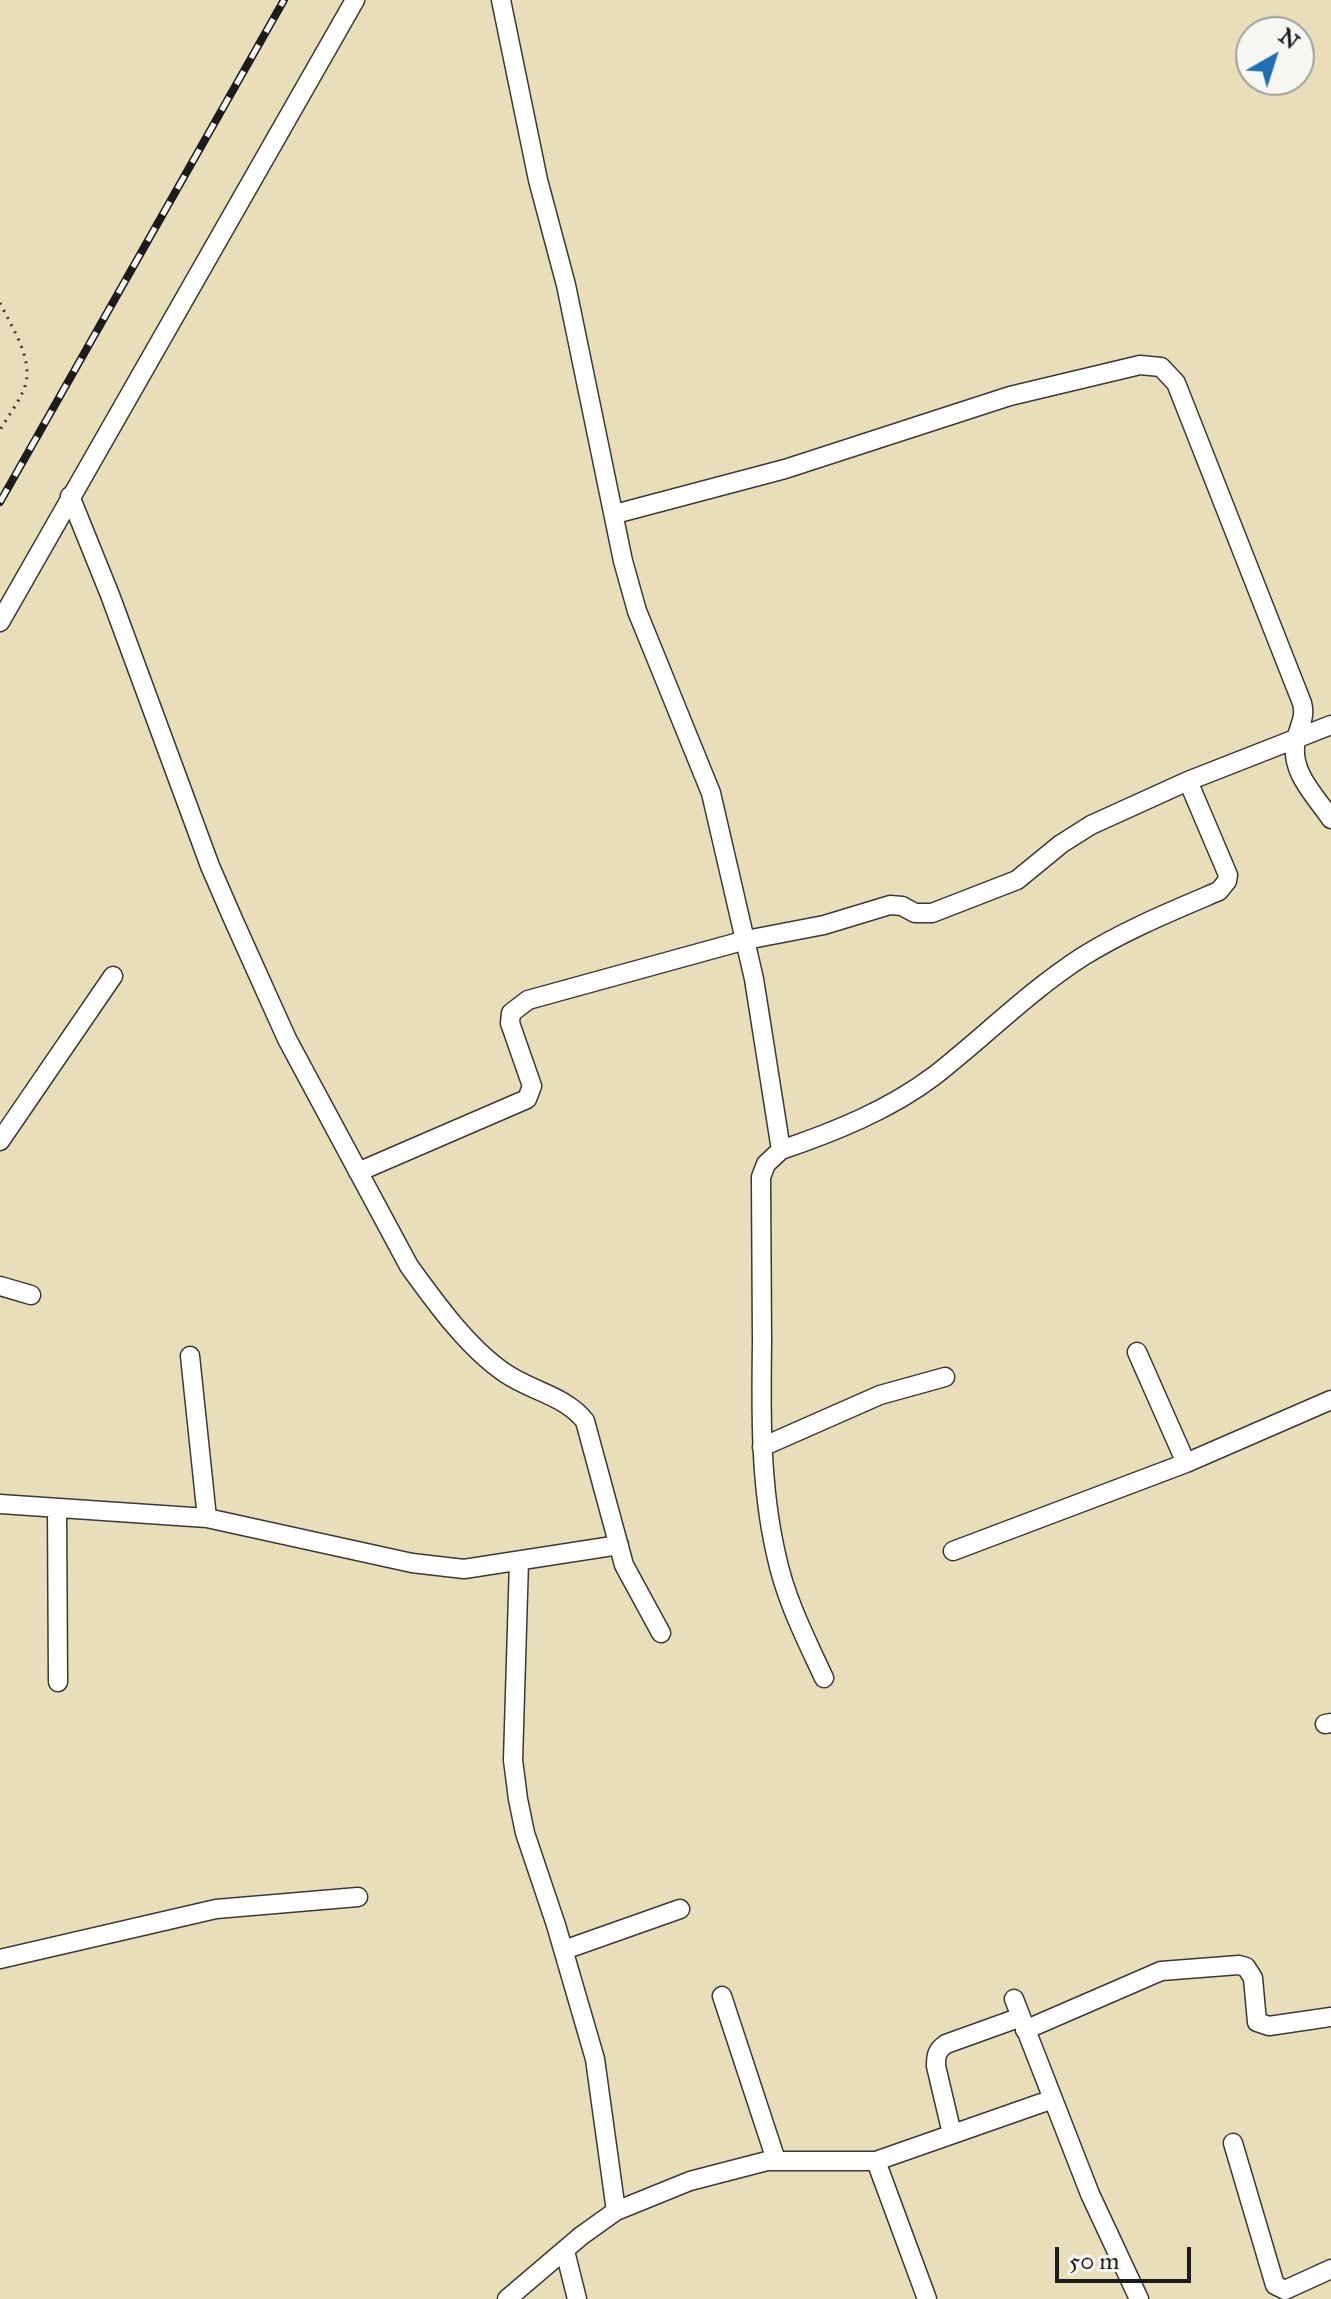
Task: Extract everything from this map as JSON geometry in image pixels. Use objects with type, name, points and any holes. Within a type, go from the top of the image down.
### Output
[{"type":"street","points":[[0,622],[355,0]]},
{"type":"street","points":[[501,0],[538,180],[566,285],[623,561],[637,611],[708,783],[746,940],[781,1150]]},
{"type":"street","points":[[615,514],[785,469],[1010,396],[1140,365],[1161,367],[1176,383],[1302,703],[1304,719],[1296,739],[1294,757],[1298,771],[1331,819]]},
{"type":"street","points":[[70,496],[210,866],[287,1039],[409,1266],[472,1344],[506,1374],[572,1407],[585,1421],[630,1579],[661,1633]]},
{"type":"street","points":[[358,1172],[527,1099],[532,1086],[510,1023],[511,1013],[528,1000],[746,940],[824,925],[890,905],[902,906],[915,913],[932,913],[1017,880],[1073,835],[1188,781],[1331,725]]},
{"type":"street","points":[[824,1678],[789,1602],[769,1513],[762,1447],[761,1177],[766,1164],[781,1150],[851,1124],[933,1077],[1036,990],[1082,957],[1145,923],[1219,891],[1228,875],[1188,781]]},
{"type":"street","points":[[0,1141],[113,976]]},
{"type":"street","points":[[0,1286],[31,1295]]},
{"type":"street","points":[[1137,1352],[1186,1463]]},
{"type":"street","points":[[190,1356],[207,1518]]},
{"type":"street","points":[[762,1447],[880,1395],[945,1377]]},
{"type":"street","points":[[953,1551],[1186,1463],[1331,1400]]},
{"type":"street","points":[[0,1504],[207,1518],[433,1566],[464,1569],[619,1545]]},
{"type":"street","points":[[57,1508],[58,1682]]},
{"type":"street","points":[[519,1561],[513,1747],[518,1799],[525,1833],[564,1950],[595,2059],[616,2211]]},
{"type":"street","points":[[0,1959],[216,1909],[358,1897]]},
{"type":"street","points":[[564,1950],[680,1909]]},
{"type":"street","points":[[952,2134],[936,2066],[939,2048],[1020,2016],[1161,1971],[1239,1965],[1251,1971],[1255,2018],[1261,2025],[1331,2017]]},
{"type":"street","points":[[722,1996],[776,2160]]},
{"type":"street","points":[[1020,2016],[1090,2194],[1139,2299]]},
{"type":"street","points":[[507,2299],[616,2211],[711,2174],[776,2160],[876,2161],[1053,2099]]},
{"type":"street","points":[[1233,2143],[1275,2285],[1285,2290],[1331,2269]]},
{"type":"street","points":[[876,2161],[927,2299]]},
{"type":"street","points":[[565,2251],[577,2299]]},
{"type":"path","points":[[0,303],[23,353],[27,377],[25,388],[0,430]]},
{"type":"railway","points":[[0,502],[284,0]]}]
